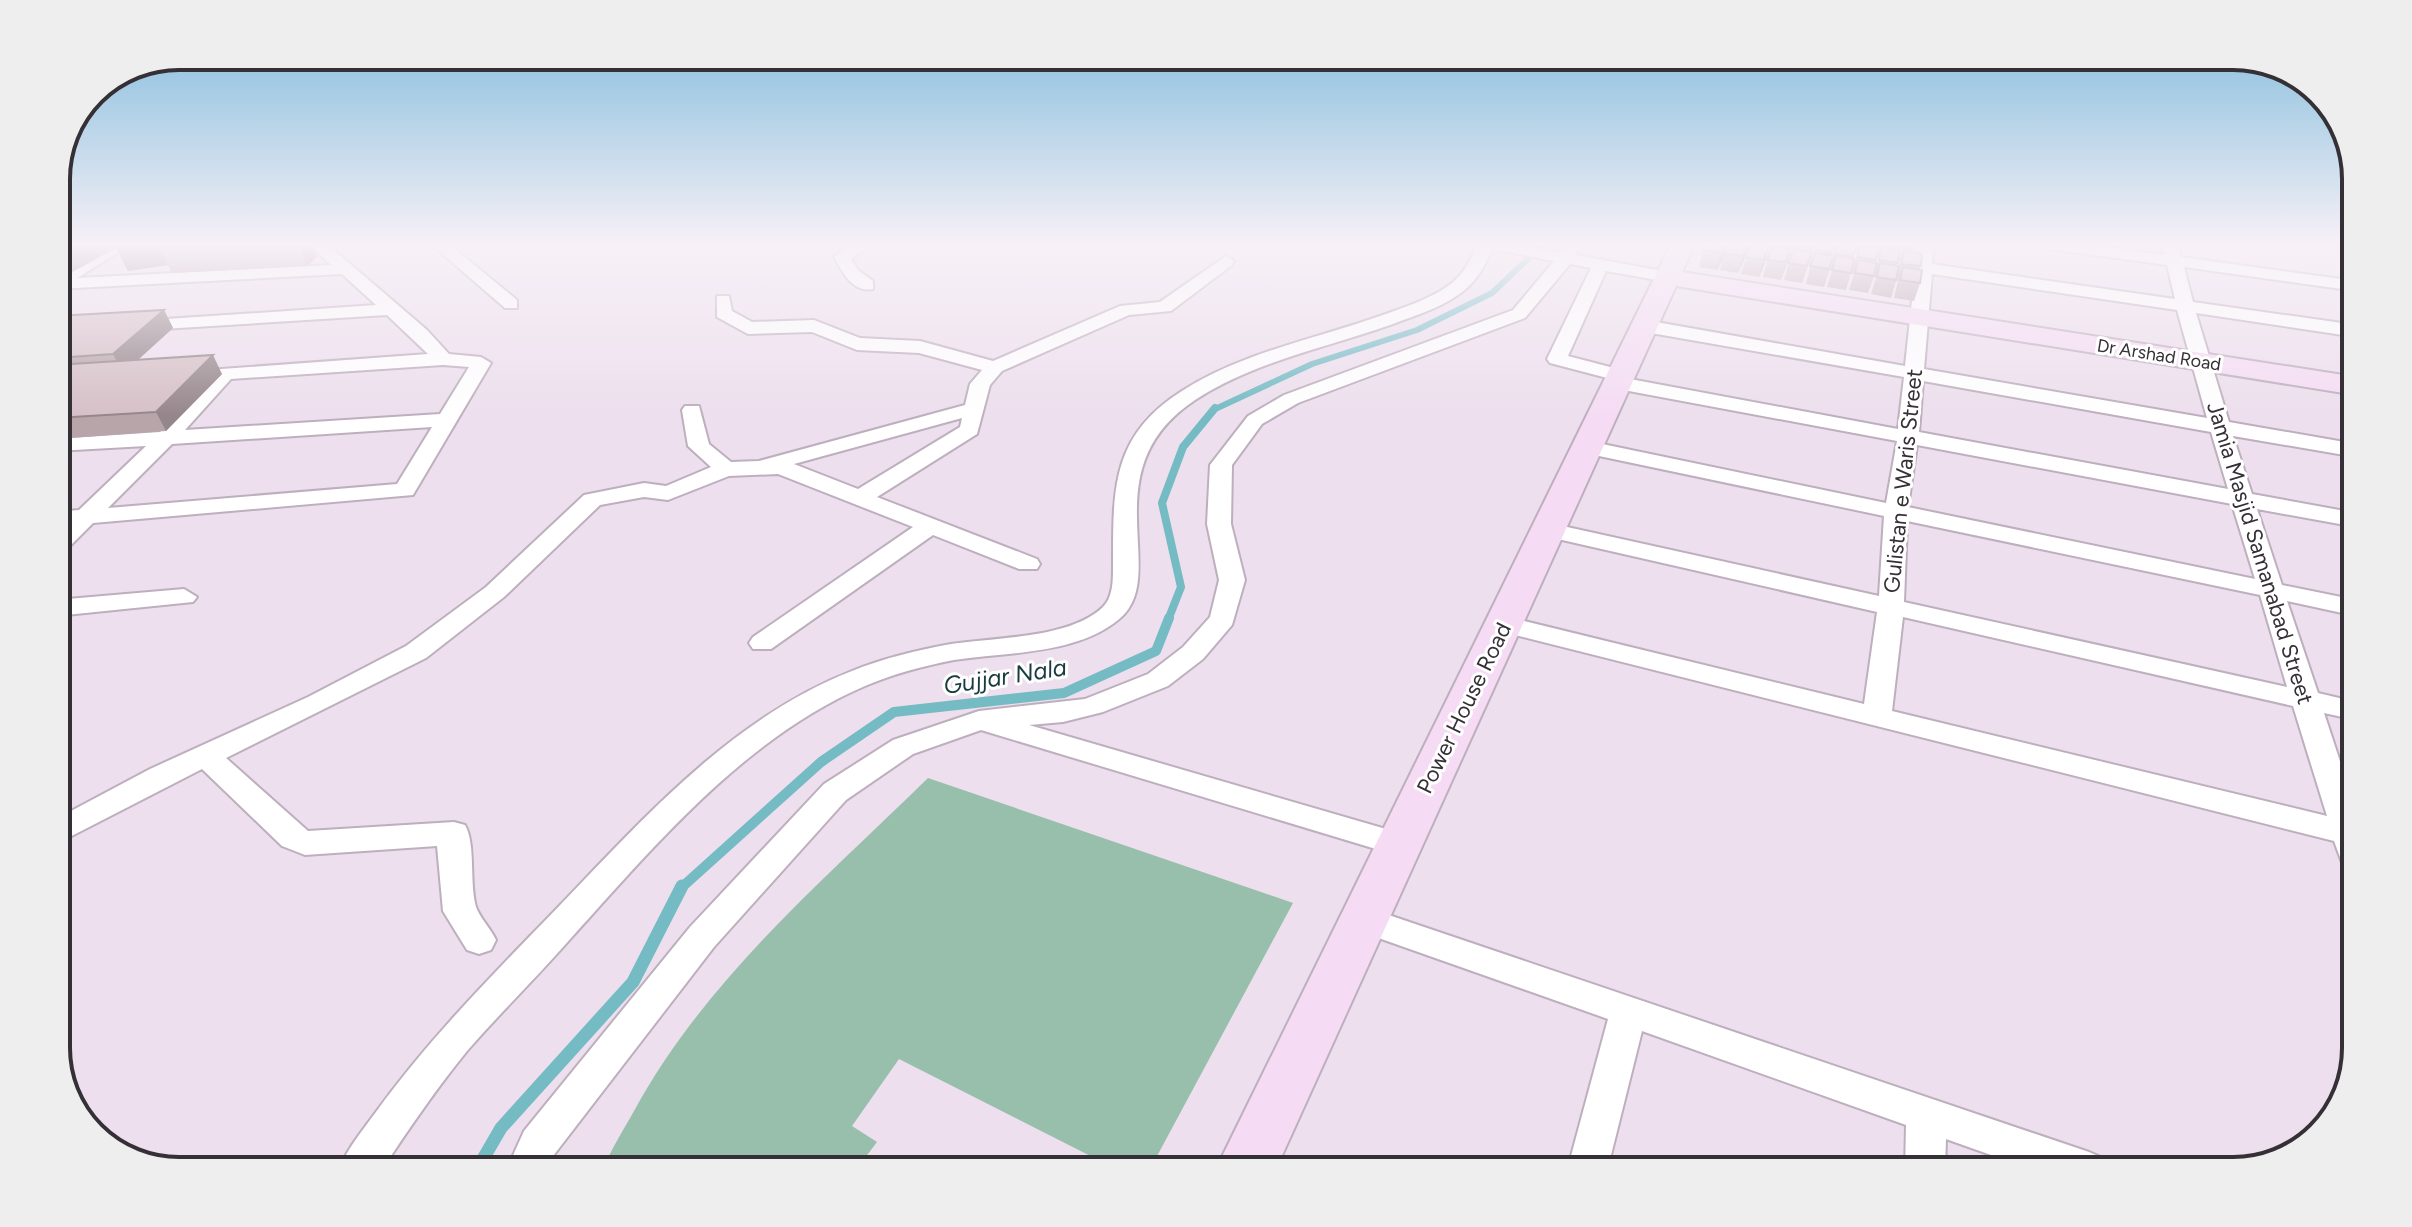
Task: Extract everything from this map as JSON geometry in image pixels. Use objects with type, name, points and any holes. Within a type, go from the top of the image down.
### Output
[{"type":"street","points":[[383,301],[443,359]]},
{"type":"street","points":[[508,301],[511,304]]},
{"type":"street","points":[[723,301],[723,313],[748,328],[814,326],[857,344],[920,347],[995,367]]},
{"type":"street","points":[[858,499],[970,430],[980,384],[995,367],[1126,310],[1165,307],[1173,301]]},
{"type":"street","points":[[368,1157],[427,1072],[624,857],[742,748],[836,689],[902,663],[1064,635],[1094,624],[1117,610],[1126,584],[1123,487],[1135,449],[1165,411],[1204,387],[1246,369],[1384,321],[1429,301]]},
{"type":"street","points":[[532,1157],[538,1144],[702,937],[835,792],[903,747],[979,720],[1063,713],[1093,706],[1158,680],[1193,653],[1223,619],[1232,580],[1219,524],[1221,465],[1255,420],[1291,399],[1519,314],[1528,301]]},
{"type":"street","points":[[1584,301],[1557,359],[1620,379],[1908,437],[2342,517]]},
{"type":"street","name":"Power House Road","points":[[1252,1157],[1657,301]]},
{"type":"street","name":"Dr Arshad Road","points":[[1854,301],[1922,317],[2342,384]]},
{"type":"street","name":"Gulistan e Waris Street","points":[[1877,717],[1891,607],[1896,512],[1923,301]]},
{"type":"street","points":[[2153,301],[2342,329]]},
{"type":"street","name":"Jamia Masjid Samanabad Street","points":[[2184,301],[2199,361],[2342,814]]},
{"type":"street","points":[[116,328],[392,309]]},
{"type":"street","points":[[156,342],[175,324]]},
{"type":"street","points":[[1645,326],[2342,449]]},
{"type":"street","points":[[70,518],[405,490],[481,363],[443,359],[169,377]]},
{"type":"street","points":[[70,532],[168,436],[225,374]]},
{"type":"street","points":[[763,468],[772,461],[976,408]]},
{"type":"street","points":[[692,410],[699,446],[726,469]]},
{"type":"street","points":[[70,444],[447,420]]},
{"type":"street","points":[[1588,447],[2342,605]]},
{"type":"street","points":[[70,826],[416,652],[495,592],[592,500],[644,490],[668,493],[726,469],[781,467],[1028,564]]},
{"type":"street","points":[[762,643],[931,525]]},
{"type":"street","points":[[1549,530],[2342,708]]},
{"type":"street","points":[[70,607],[184,597]]},
{"type":"street","points":[[1504,624],[1877,717],[2342,846]]},
{"type":"street","points":[[979,720],[1399,844]]},
{"type":"street","points":[[206,756],[293,838],[305,843],[454,833],[453,861],[460,911],[479,940]]},
{"type":"street","points":[[1365,920],[2048,1157]]},
{"type":"street","points":[[1591,1157],[1628,1012]]},
{"type":"street","points":[[1925,1157],[1926,1115]]},
{"type":"green space","points":[[928,778],[1293,903],[1157,1157],[1092,1157],[899,1059],[852,1126],[877,1142],[866,1157],[609,1157],[663,1063],[695,1018],[807,894]]},
{"type":"building","points":[[164,310],[113,354],[70,357],[70,315]]},
{"type":"building","points":[[213,355],[156,412],[70,417],[70,364]]},
{"type":"waterway","name":"Gujjar Nala","points":[[1214,410],[1312,364],[1417,330],[1475,301]]},
{"type":"waterway","name":"Gujjar Nala","points":[[1168,620],[1181,587],[1162,503],[1183,447],[1214,410]]},
{"type":"waterway","name":"Gujjar Nala","points":[[681,888],[821,762],[894,712],[1064,693],[1156,651],[1169,618]]},
{"type":"waterway","name":"Gujjar Nala","points":[[484,1157],[501,1128],[633,982],[682,886]]}]
